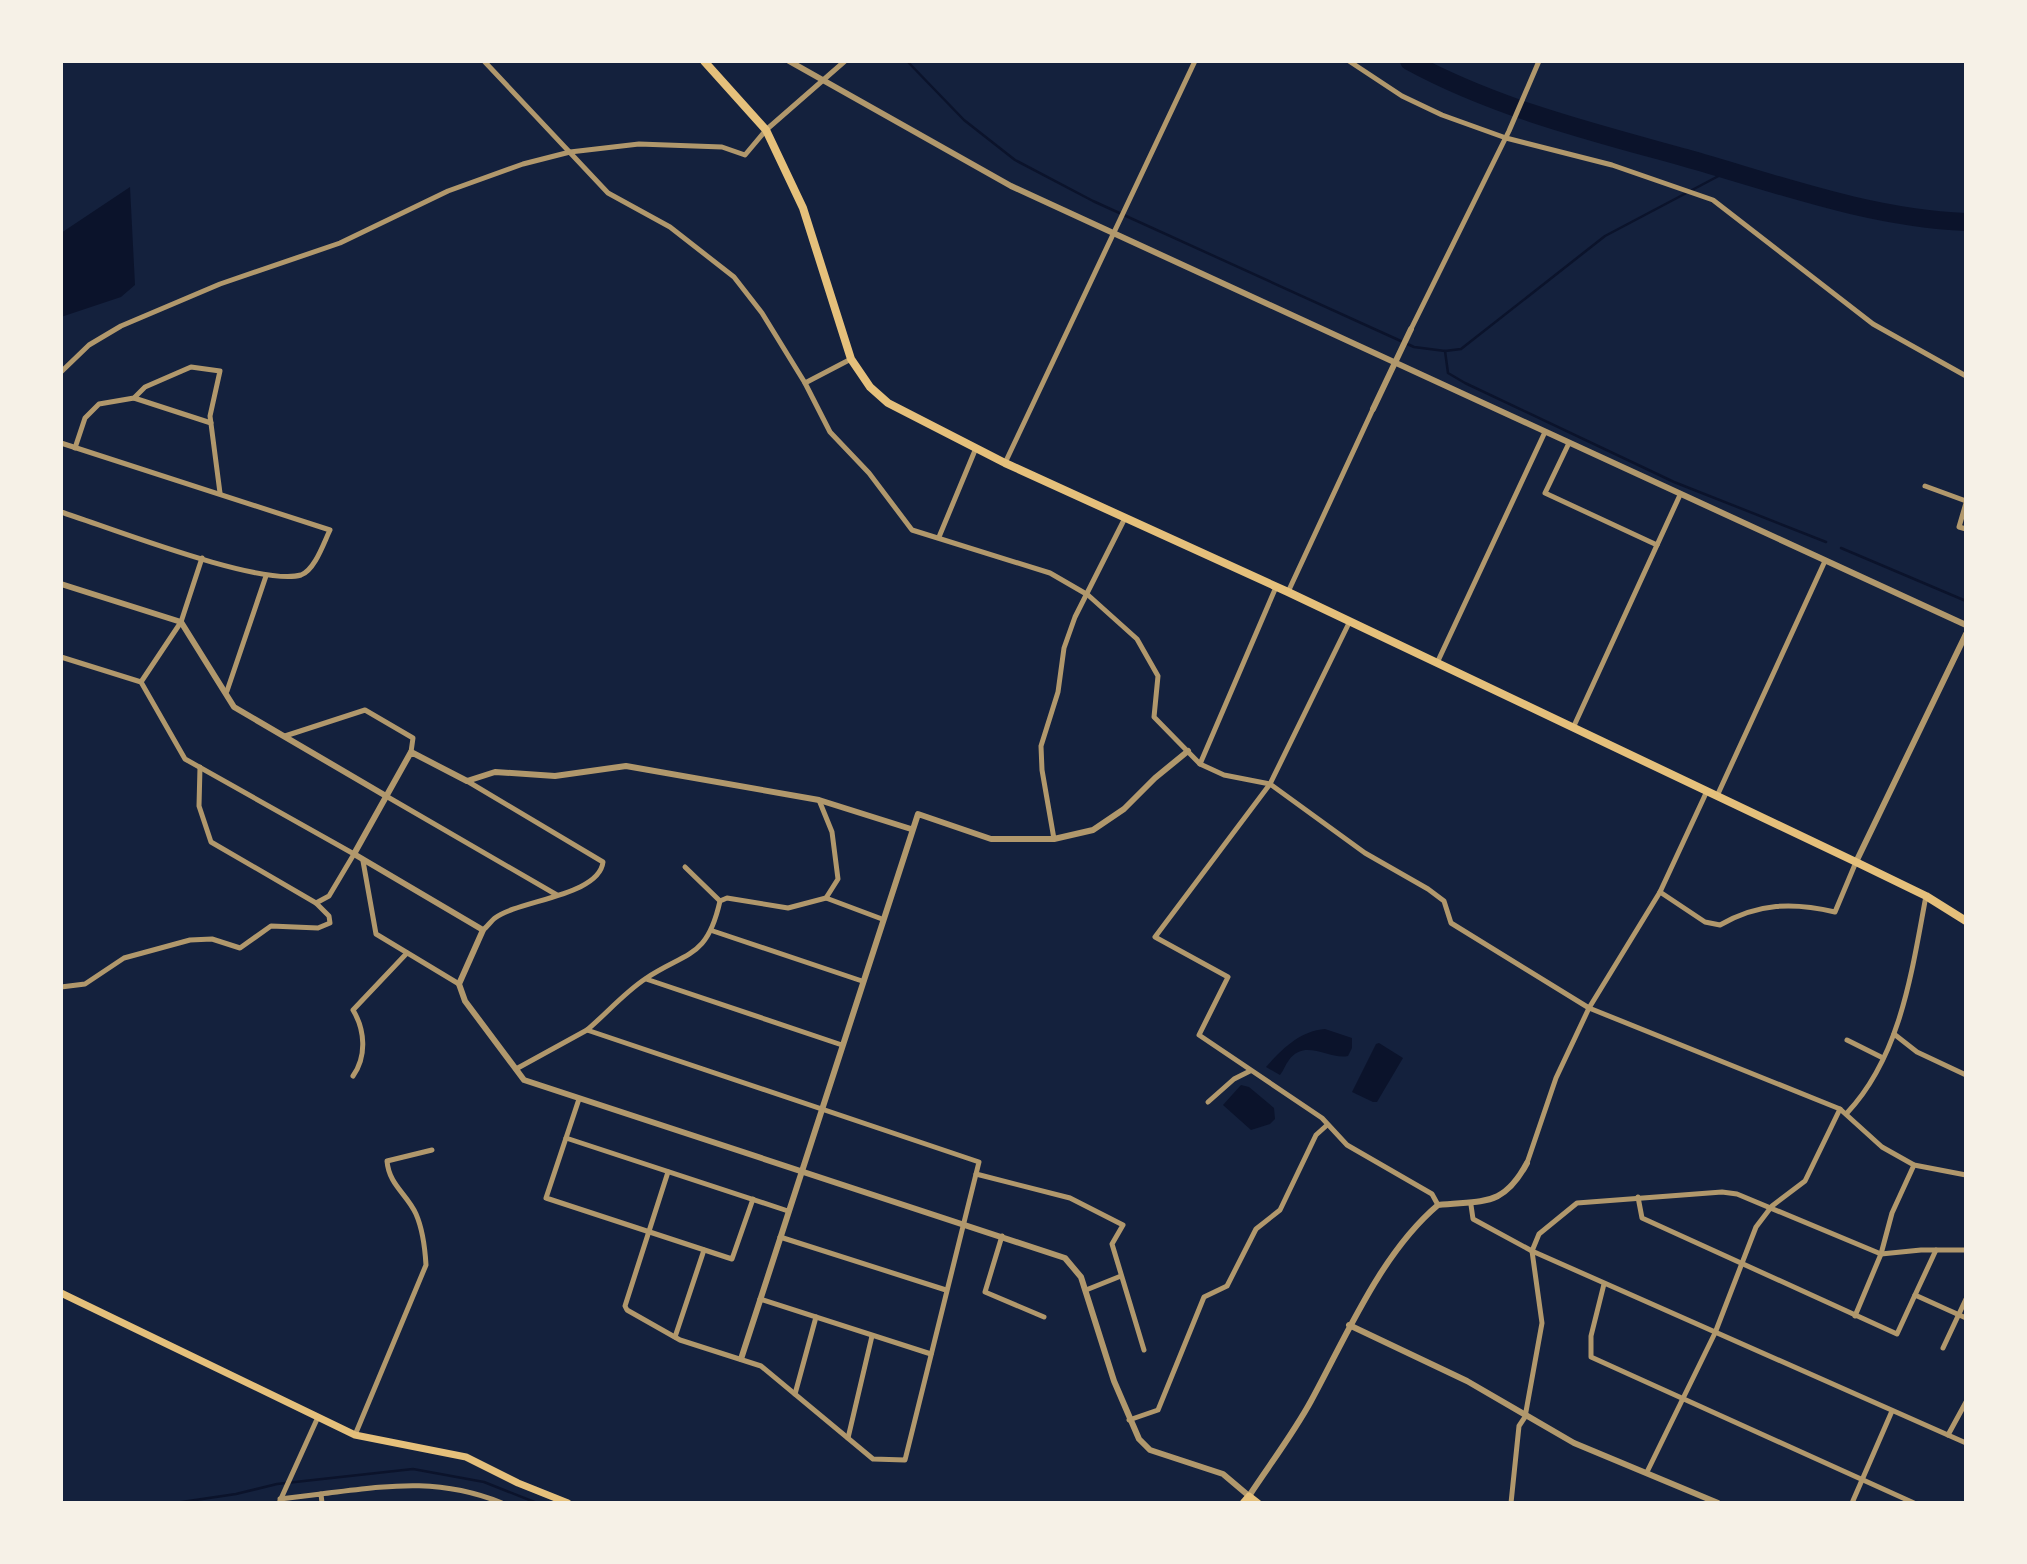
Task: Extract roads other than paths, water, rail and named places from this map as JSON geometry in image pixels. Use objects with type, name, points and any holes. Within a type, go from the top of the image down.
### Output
[{"type":"main road","points":[[704,61],[712,65],[766,130],[803,208],[850,359],[870,387],[888,403],[1005,463],[1288,592],[1856,862],[1926,896],[1966,921]]},
{"type":"main road","points":[[61,1293],[355,1435],[466,1457],[568,1503]]},
{"type":"main road","points":[[1243,1503],[1250,1496],[1258,1503]]},
{"type":"street","points":[[484,61],[608,193],[670,228],[734,277],[762,313],[805,383],[830,432],[869,473],[912,530],[1050,573],[1088,595],[1137,639],[1157,676],[1154,717],[1200,764],[1224,775],[1270,784],[1365,853],[1444,901],[1451,923],[1589,1008],[1840,1109],[1882,1147],[1914,1165],[1966,1175]]},
{"type":"street","points":[[789,61],[1011,187],[1966,625]]},
{"type":"street","points":[[61,372],[89,345],[121,326],[220,284],[340,243],[448,191],[570,152],[639,144],[722,147],[745,155],[766,130],[845,61]]},
{"type":"street","points":[[1005,463],[1195,61]]},
{"type":"street","points":[[1349,61],[1402,96],[1442,115],[1506,138],[1612,165],[1707,198],[1724,208],[1873,324],[1966,376]]},
{"type":"street","points":[[1288,592],[1410,329],[1506,138],[1539,61]]},
{"type":"street","points":[[805,383],[850,359]]},
{"type":"street","points":[[134,398],[145,387],[191,367],[220,371],[211,423],[220,493]]},
{"type":"street","points":[[75,448],[90,409],[107,401],[134,398],[211,423]]},
{"type":"street","points":[[1437,663],[1545,432]]},
{"type":"street","points":[[61,443],[330,530],[309,570],[301,575],[266,576],[61,512]]},
{"type":"street","points":[[1569,443],[1545,493],[1657,545]]},
{"type":"street","points":[[939,537],[976,448]]},
{"type":"street","points":[[1925,486],[1966,502],[1959,527],[1966,529]]},
{"type":"street","points":[[1573,728],[1680,495]]},
{"type":"street","points":[[1054,839],[1042,770],[1041,746],[1058,692],[1063,648],[1075,617],[1125,518]]},
{"type":"street","points":[[141,682],[181,622],[202,558]]},
{"type":"street","points":[[1717,796],[1825,561]]},
{"type":"street","points":[[227,691],[266,576]]},
{"type":"street","points":[[61,584],[181,622],[227,691],[234,707],[558,895]]},
{"type":"street","points":[[1200,764],[1276,587]]},
{"type":"street","points":[[1349,623],[1270,784],[1155,937],[1228,977],[1199,1035],[1237,1058],[1250,1071],[1322,1118],[1326,1126],[1347,1145],[1432,1194],[1438,1205]]},
{"type":"street","points":[[1660,892],[1705,922],[1720,925],[1743,912],[1793,904],[1835,912],[1856,862],[1966,634]]},
{"type":"street","points":[[61,657],[141,682],[185,759],[484,930]]},
{"type":"street","points":[[285,736],[365,710],[413,738],[411,752],[354,854],[328,895],[316,903]]},
{"type":"street","points":[[741,1359],[918,814],[991,839],[1054,839],[1093,831],[1124,809],[1155,778],[1188,751]]},
{"type":"street","points":[[411,752],[599,857],[603,867],[598,874],[578,888],[495,918],[484,930],[458,984]]},
{"type":"street","points":[[467,781],[495,772],[555,776],[626,766],[819,800],[911,829]]},
{"type":"street","points":[[61,987],[85,984],[124,958],[190,940],[212,939],[240,947],[271,926],[327,926],[329,916],[316,903],[211,842],[199,806],[200,767]]},
{"type":"street","points":[[363,861],[374,930],[458,984],[465,1001],[524,1080],[1065,1258],[1081,1277],[1129,1420],[1139,1439],[1150,1450],[1223,1474],[1250,1496],[1310,1403],[1349,1325],[1413,1228],[1438,1205],[1471,1205],[1503,1195],[1515,1185],[1527,1163],[1556,1078],[1589,1008],[1660,892],[1707,791]]},
{"type":"street","points":[[819,800],[832,832],[838,879],[826,898]]},
{"type":"street","points":[[685,867],[720,901]]},
{"type":"street","points":[[1847,1113],[1858,1101],[1894,1034],[1911,972],[1926,896]]},
{"type":"street","points":[[720,901],[727,898],[788,908],[826,898],[882,919]]},
{"type":"street","points":[[516,1069],[587,1030],[646,979],[687,958],[713,931],[720,901]]},
{"type":"street","points":[[713,931],[862,981]]},
{"type":"street","points":[[353,1076],[360,1065],[363,1026],[353,1010],[407,953]]},
{"type":"street","points":[[646,979],[842,1045]]},
{"type":"street","points":[[587,1030],[979,1162],[905,1460],[873,1459],[761,1366],[675,1337],[627,1310],[625,1306],[668,1172]]},
{"type":"street","points":[[1894,1034],[1917,1052],[1966,1074]]},
{"type":"street","points":[[1847,1040],[1883,1058]]},
{"type":"street","points":[[1208,1102],[1234,1079],[1250,1071]]},
{"type":"street","points":[[579,1099],[546,1198],[732,1259],[753,1199]]},
{"type":"street","points":[[1647,1472],[1686,1398],[1715,1333],[1756,1227],[1772,1206],[1805,1181],[1840,1109]]},
{"type":"street","points":[[1129,1420],[1158,1410],[1204,1297],[1227,1286],[1256,1229],[1280,1210],[1316,1135],[1326,1126]]},
{"type":"street","points":[[566,1138],[788,1210]]},
{"type":"street","points":[[355,1435],[426,1265],[424,1242],[416,1213],[388,1176],[387,1161],[432,1150]]},
{"type":"street","points":[[1855,1316],[1881,1255],[1892,1213],[1914,1165]]},
{"type":"street","points":[[976,1174],[1070,1198],[1123,1225],[1112,1244],[1144,1350]]},
{"type":"street","points":[[1511,1503],[1519,1426],[1525,1417],[1542,1323],[1532,1251],[1543,1229],[1577,1203],[1721,1192],[1737,1194],[1772,1206],[1881,1255],[1966,1250]]},
{"type":"street","points":[[1638,1197],[1642,1218],[1896,1334],[1936,1250]]},
{"type":"street","points":[[1471,1205],[1473,1219],[1532,1251],[1966,1443]]},
{"type":"street","points":[[1002,1236],[985,1292],[1044,1317]]},
{"type":"street","points":[[780,1237],[946,1290]]},
{"type":"street","points":[[675,1337],[704,1250]]},
{"type":"street","points":[[1086,1290],[1122,1276]]},
{"type":"street","points":[[1604,1284],[1591,1336],[1591,1357],[1914,1503]]},
{"type":"street","points":[[1915,1295],[1966,1318]]},
{"type":"street","points":[[760,1299],[931,1354]]},
{"type":"street","points":[[1943,1348],[1966,1299]]},
{"type":"street","points":[[796,1394],[816,1317]]},
{"type":"street","points":[[1349,1325],[1467,1381],[1574,1443],[1717,1503]]},
{"type":"street","points":[[848,1438],[872,1336]]},
{"type":"street","points":[[1948,1435],[1966,1402]]},
{"type":"street","points":[[1852,1503],[1892,1411]]},
{"type":"street","points":[[318,1417],[280,1501],[411,1483],[450,1486],[502,1503]]},
{"type":"street","points":[[321,1494],[322,1503]]},
{"type":"water","points":[[130,187],[135,285],[121,297],[61,317],[61,233]]},
{"type":"water","points":[[1325,1029],[1352,1038],[1352,1048],[1348,1056],[1302,1051],[1289,1060],[1280,1075],[1266,1067],[1300,1037]]},
{"type":"water","points":[[1379,1043],[1403,1058],[1377,1102],[1373,1102],[1352,1092],[1376,1044]]},
{"type":"water","points":[[1241,1085],[1249,1087],[1274,1108],[1275,1119],[1270,1124],[1251,1130],[1223,1105]]},
{"type":"waterway","points":[[907,61],[964,120],[1015,160],[1093,201],[1414,347],[1445,351],[1448,373],[1465,383],[1674,482],[1826,542]]},
{"type":"waterway","points":[[1409,61],[1475,92],[1544,117],[1789,189],[1894,214],[1966,222]]},
{"type":"waterway","points":[[1445,351],[1461,349],[1605,236],[1728,171]]},
{"type":"waterway","points":[[1841,548],[1966,601]]},
{"type":"waterway","points":[[175,1503],[236,1494],[277,1484],[413,1469],[484,1482],[537,1503]]}]
